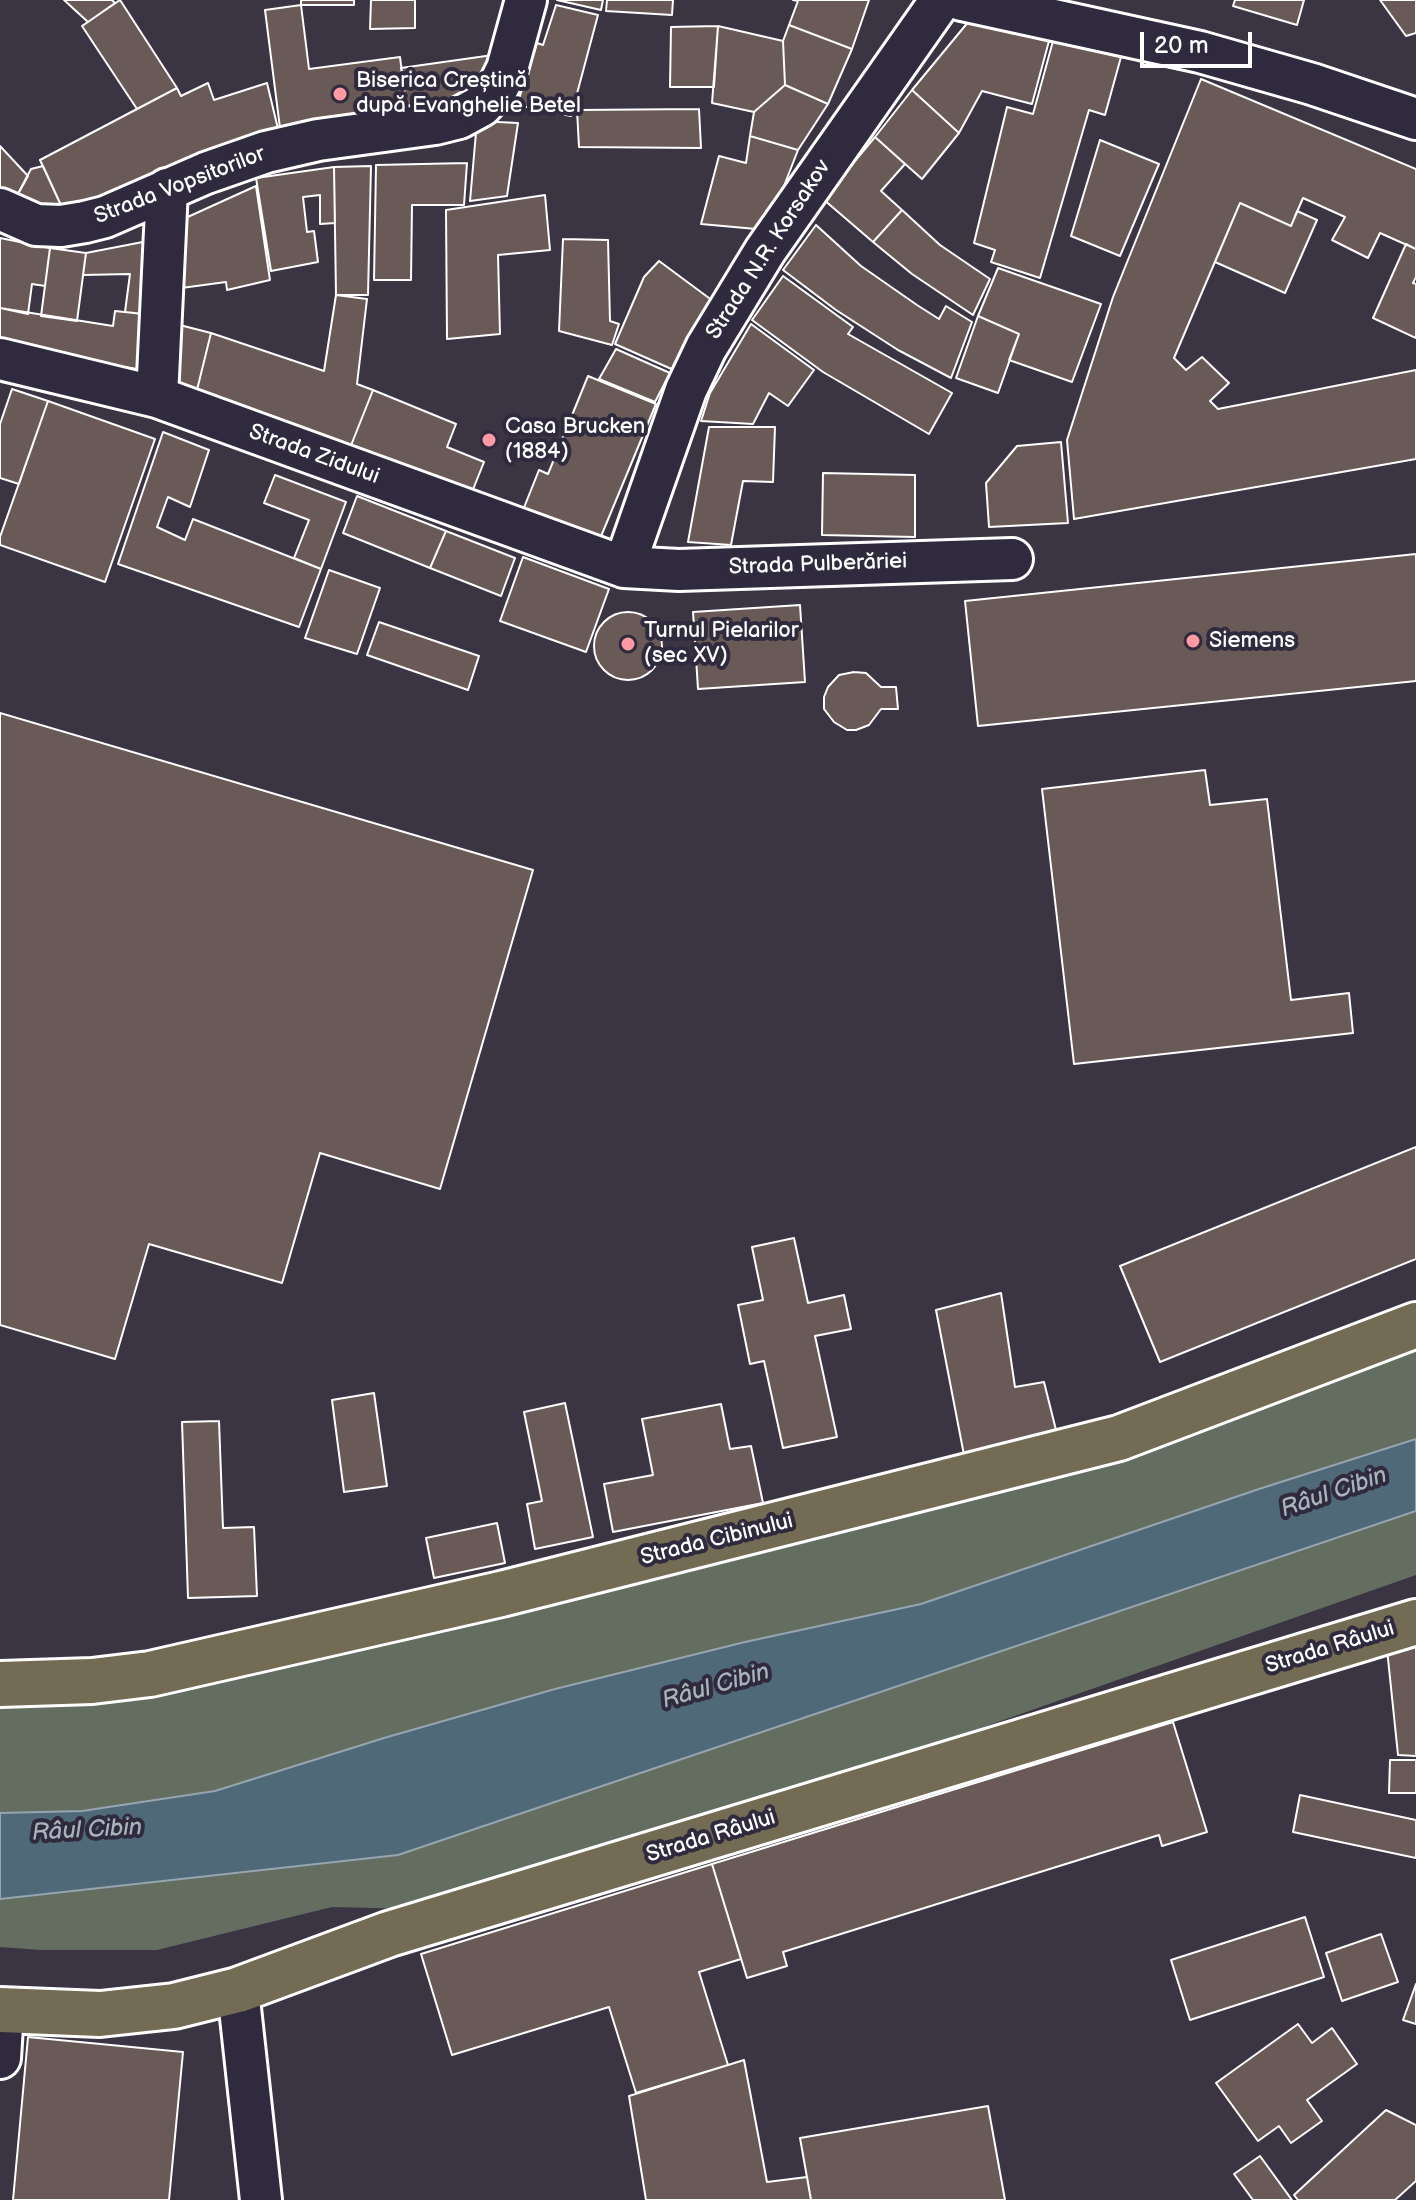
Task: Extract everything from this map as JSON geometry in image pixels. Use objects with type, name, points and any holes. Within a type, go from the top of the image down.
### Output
[{"type":"main road","name":"Strada Cibinului","points":[[0,1684],[92,1681],[150,1674],[501,1594],[1103,1442],[1416,1325]]},
{"type":"main road","name":"Strada Râului","points":[[2,2010],[100,2014],[174,2006],[238,1990],[389,1934],[1416,1622]]},
{"type":"street","name":"Strada Vopsitorilor","points":[[0,209],[36,225],[61,226],[105,217],[167,189],[266,152],[318,140],[459,118],[481,106],[497,89],[507,69],[526,0]]},
{"type":"street","name":"Strada N.R. Korsakov","points":[[624,567],[686,390],[706,348],[765,251],[941,0]]},
{"type":"street","points":[[962,0],[1200,52],[1312,84],[1416,119]]},
{"type":"street","points":[[157,397],[167,189]]},
{"type":"street","name":"Strada Zidului","points":[[0,359],[157,397],[624,567]]},
{"type":"street","name":"Strada Pulberăriei","points":[[624,567],[679,570],[1012,559]]},
{"type":"street","points":[[238,1990],[261,2200]]},
{"type":"street","points":[[0,2058],[2,2010]]},
{"type":"green space","points":[[1416,1347],[1416,1575],[978,1729],[416,1909],[332,1907],[157,1950],[0,1947],[0,1678],[92,1681]]},
{"type":"water","name":"Râul Cibin","points":[[1416,1439],[1416,1511],[398,1855],[0,1899],[0,1813],[82,1811],[215,1791],[555,1689],[745,1642],[921,1604]]},
{"type":"building","points":[[64,0],[112,0],[115,3],[88,22]]},
{"type":"building","points":[[120,0],[177,88],[137,109],[82,26]]},
{"type":"building","points":[[301,0],[354,0],[354,5],[301,5]]},
{"type":"building","points":[[371,0],[415,0],[415,28],[370,29]]},
{"type":"building","points":[[557,0],[603,0],[601,10]]},
{"type":"building","points":[[607,0],[673,0],[672,15],[606,11]]},
{"type":"building","points":[[793,0],[869,0],[852,49],[789,25],[798,1]]},
{"type":"building","points":[[1235,0],[1304,0],[1297,25],[1233,6]]},
{"type":"building","points":[[1380,0],[1416,0],[1416,33],[1406,36]]},
{"type":"building","name":"Biserica Creștină după Evanghelie Betel","points":[[301,5],[309,69],[400,57],[408,119],[281,136],[265,10]]},
{"type":"building","points":[[556,5],[598,15],[571,116],[517,105],[537,43],[543,45]]},
{"type":"building","points":[[969,21],[1049,41],[1032,104],[982,91],[959,133],[912,90]]},
{"type":"building","points":[[789,25],[852,49],[828,104],[785,85],[783,41]]},
{"type":"building","points":[[718,26],[783,41],[785,85],[754,112],[712,103]]},
{"type":"building","points":[[718,26],[714,87],[670,87],[671,27]]},
{"type":"building","points":[[1053,41],[1121,57],[1105,115],[1089,110],[1040,278],[991,262],[995,250],[974,243],[1007,107],[1033,114]]},
{"type":"building","points":[[493,55],[476,99],[408,119],[401,68]]},
{"type":"building","points":[[1201,79],[1416,169],[1416,249],[1380,233],[1368,258],[1332,240],[1345,217],[1303,198],[1291,226],[1240,203],[1174,358],[1186,370],[1202,357],[1229,383],[1210,401],[1218,409],[1416,370],[1416,459],[1074,519],[1067,440],[1113,297]]},
{"type":"building","points":[[208,83],[214,100],[267,83],[280,137],[65,214],[40,160],[177,88],[181,96]]},
{"type":"building","points":[[785,85],[828,104],[798,150],[750,136],[754,112]]},
{"type":"building","points":[[912,90],[959,133],[922,179],[875,137]]},
{"type":"building","points":[[699,109],[701,148],[579,147],[577,110]]},
{"type":"building","points":[[477,121],[518,123],[507,196],[470,201]]},
{"type":"building","points":[[750,136],[798,150],[767,230],[701,224],[719,156],[746,163]]},
{"type":"building","points":[[875,137],[905,164],[881,191],[902,210],[873,242],[823,199]]},
{"type":"building","points":[[1100,140],[1159,164],[1120,256],[1071,236]]},
{"type":"building","points":[[0,146],[28,176],[12,205],[0,193]]},
{"type":"building","points":[[467,163],[464,205],[412,205],[411,280],[374,280],[376,165]]},
{"type":"building","points":[[43,166],[65,214],[12,205],[31,169]]},
{"type":"building","points":[[371,166],[368,295],[336,295],[334,167]]},
{"type":"building","points":[[334,167],[335,223],[320,224],[320,195],[303,197],[307,232],[314,231],[318,262],[271,271],[256,178]]},
{"type":"building","points":[[256,186],[270,280],[227,290],[226,282],[174,289],[170,225]]},
{"type":"building","points":[[545,195],[550,250],[498,255],[500,334],[447,339],[446,210]]},
{"type":"building","points":[[1240,203],[1291,226],[1297,211],[1317,220],[1285,293],[1215,262]]},
{"type":"building","points":[[902,210],[940,245],[990,279],[973,315],[912,274],[873,242]]},
{"type":"building","points":[[816,225],[861,266],[939,319],[946,306],[972,322],[951,378],[898,350],[836,310],[783,270]]},
{"type":"building","points":[[0,238],[50,248],[45,286],[32,284],[28,314],[0,308]]},
{"type":"building","points":[[563,239],[608,240],[610,321],[619,324],[612,345],[559,331]]},
{"type":"building","points":[[153,240],[153,315],[125,312],[130,274],[83,275],[86,253]]},
{"type":"building","points":[[1406,244],[1416,249],[1416,277],[1413,283],[1416,284],[1416,338],[1373,318]]},
{"type":"building","points":[[50,248],[86,253],[77,321],[41,316]]},
{"type":"building","points":[[659,261],[713,301],[703,313],[676,371],[615,344],[644,277]]},
{"type":"building","points":[[998,268],[1101,304],[1072,382],[1009,360],[1019,334],[978,316]]},
{"type":"building","points":[[783,276],[853,327],[848,334],[952,393],[929,434],[823,372],[752,320]]},
{"type":"building","points":[[336,295],[367,299],[357,384],[373,390],[348,453],[195,398],[211,333],[324,371]]},
{"type":"building","points":[[0,308],[113,326],[115,311],[153,315],[151,371],[28,353],[0,345]]},
{"type":"building","points":[[978,316],[1019,334],[998,393],[956,378]]},
{"type":"building","points":[[164,321],[211,333],[195,398],[161,387]]},
{"type":"building","points":[[751,324],[814,370],[788,406],[769,393],[753,424],[701,421],[710,393]]},
{"type":"building","points":[[616,349],[670,373],[655,402],[599,379]]},
{"type":"building","points":[[588,376],[656,404],[597,546],[521,515],[539,470],[548,474]]},
{"type":"building","points":[[12,389],[48,401],[19,484],[0,478],[0,424]]},
{"type":"building","points":[[373,390],[456,424],[447,447],[484,462],[468,502],[348,453]]},
{"type":"building","points":[[48,401],[155,439],[105,582],[0,545],[0,537]]},
{"type":"building","points":[[709,427],[775,427],[773,482],[743,481],[731,545],[688,542]]},
{"type":"building","points":[[163,432],[209,450],[190,507],[168,497],[157,527],[185,540],[193,519],[321,569],[299,627],[118,564]]},
{"type":"building","points":[[1061,442],[1068,523],[989,527],[986,483],[1017,446]]},
{"type":"building","points":[[823,473],[915,475],[915,537],[822,535]]},
{"type":"building","points":[[275,475],[346,502],[321,569],[294,558],[309,520],[264,503]]},
{"type":"building","points":[[357,496],[446,531],[430,568],[343,533]]},
{"type":"building","points":[[446,531],[515,558],[501,596],[430,568]]},
{"type":"building","name":"Siemens","points":[[1416,554],[1416,681],[978,726],[965,601]]},
{"type":"building","points":[[523,557],[609,589],[586,652],[500,621]]},
{"type":"building","points":[[329,570],[380,588],[357,654],[305,638]]},
{"type":"building","points":[[800,605],[805,682],[698,689],[693,612]]},
{"type":"building","name":"Turnul Pielarilor (sec XV)","points":[[628,612],[652,622],[662,646],[652,670],[628,680],[604,670],[594,646],[604,622]]},
{"type":"building","points":[[379,622],[479,656],[468,690],[367,655]]},
{"type":"building","points":[[866,673],[881,687],[896,687],[898,709],[881,709],[869,725],[847,730],[834,722],[824,709],[824,697],[839,675]]},
{"type":"building","points":[[0,713],[533,870],[440,1189],[320,1153],[282,1283],[149,1244],[115,1359],[0,1325]]},
{"type":"building","points":[[1205,770],[1210,805],[1267,799],[1291,1000],[1349,993],[1353,1033],[1074,1064],[1042,789]]},
{"type":"building","points":[[1416,1147],[1416,1259],[1160,1362],[1120,1266]]},
{"type":"building","points":[[794,1238],[808,1303],[844,1295],[851,1329],[815,1336],[837,1437],[783,1448],[764,1361],[750,1364],[738,1305],[763,1300],[752,1247]]},
{"type":"building","points":[[1001,1293],[1015,1387],[1044,1382],[1057,1434],[964,1455],[936,1310]]},
{"type":"building","points":[[374,1393],[387,1486],[344,1492],[332,1400]]},
{"type":"building","points":[[565,1403],[593,1537],[535,1549],[527,1504],[542,1501],[524,1412]]},
{"type":"building","points":[[721,1404],[730,1449],[751,1446],[763,1503],[613,1532],[604,1484],[653,1475],[642,1419]]},
{"type":"building","points":[[219,1421],[223,1528],[254,1527],[257,1596],[188,1598],[182,1422]]},
{"type":"building","points":[[497,1523],[505,1563],[434,1578],[426,1538]]},
{"type":"building","points":[[1416,1641],[1416,1756],[1398,1755],[1387,1649]]},
{"type":"building","points":[[1173,1722],[1207,1832],[1162,1846],[1159,1835],[783,1952],[787,1966],[747,1978],[712,1864]]},
{"type":"building","points":[[1390,1760],[1416,1760],[1416,1793],[1389,1793]]},
{"type":"building","points":[[1300,1795],[1416,1820],[1416,1858],[1293,1832]]},
{"type":"building","points":[[712,1864],[741,1959],[699,1972],[728,2065],[636,2093],[609,2007],[452,2055],[421,1954]]},
{"type":"building","points":[[1305,1917],[1324,1977],[1190,2020],[1171,1960]]},
{"type":"building","points":[[1381,1934],[1398,1982],[1342,2001],[1326,1953]]},
{"type":"building","points":[[1416,1984],[1416,2024],[1403,2020]]},
{"type":"building","points":[[1298,2024],[1312,2043],[1332,2028],[1357,2064],[1307,2100],[1322,2121],[1291,2143],[1279,2126],[1258,2141],[1216,2083]]},
{"type":"building","points":[[28,2037],[183,2052],[169,2200],[13,2200]]},
{"type":"building","points":[[744,2060],[767,2182],[807,2177],[811,2200],[646,2200],[629,2096]]},
{"type":"building","points":[[988,2106],[1005,2200],[811,2200],[800,2138]]},
{"type":"building","points":[[1386,2110],[1416,2125],[1416,2181],[1395,2200],[1298,2200],[1294,2195]]},
{"type":"building","points":[[1260,2156],[1292,2200],[1253,2200],[1234,2174]]},
{"type":"place","name":"Biserica Creștină după Evanghelie Betel","points":[[340,94]]},
{"type":"place","name":"Casa Brucken (1884)","points":[[489,440]]},
{"type":"place","name":"Siemens","points":[[1193,641]]},
{"type":"place","name":"Turnul Pielarilor (sec XV)","points":[[628,644]]}]
